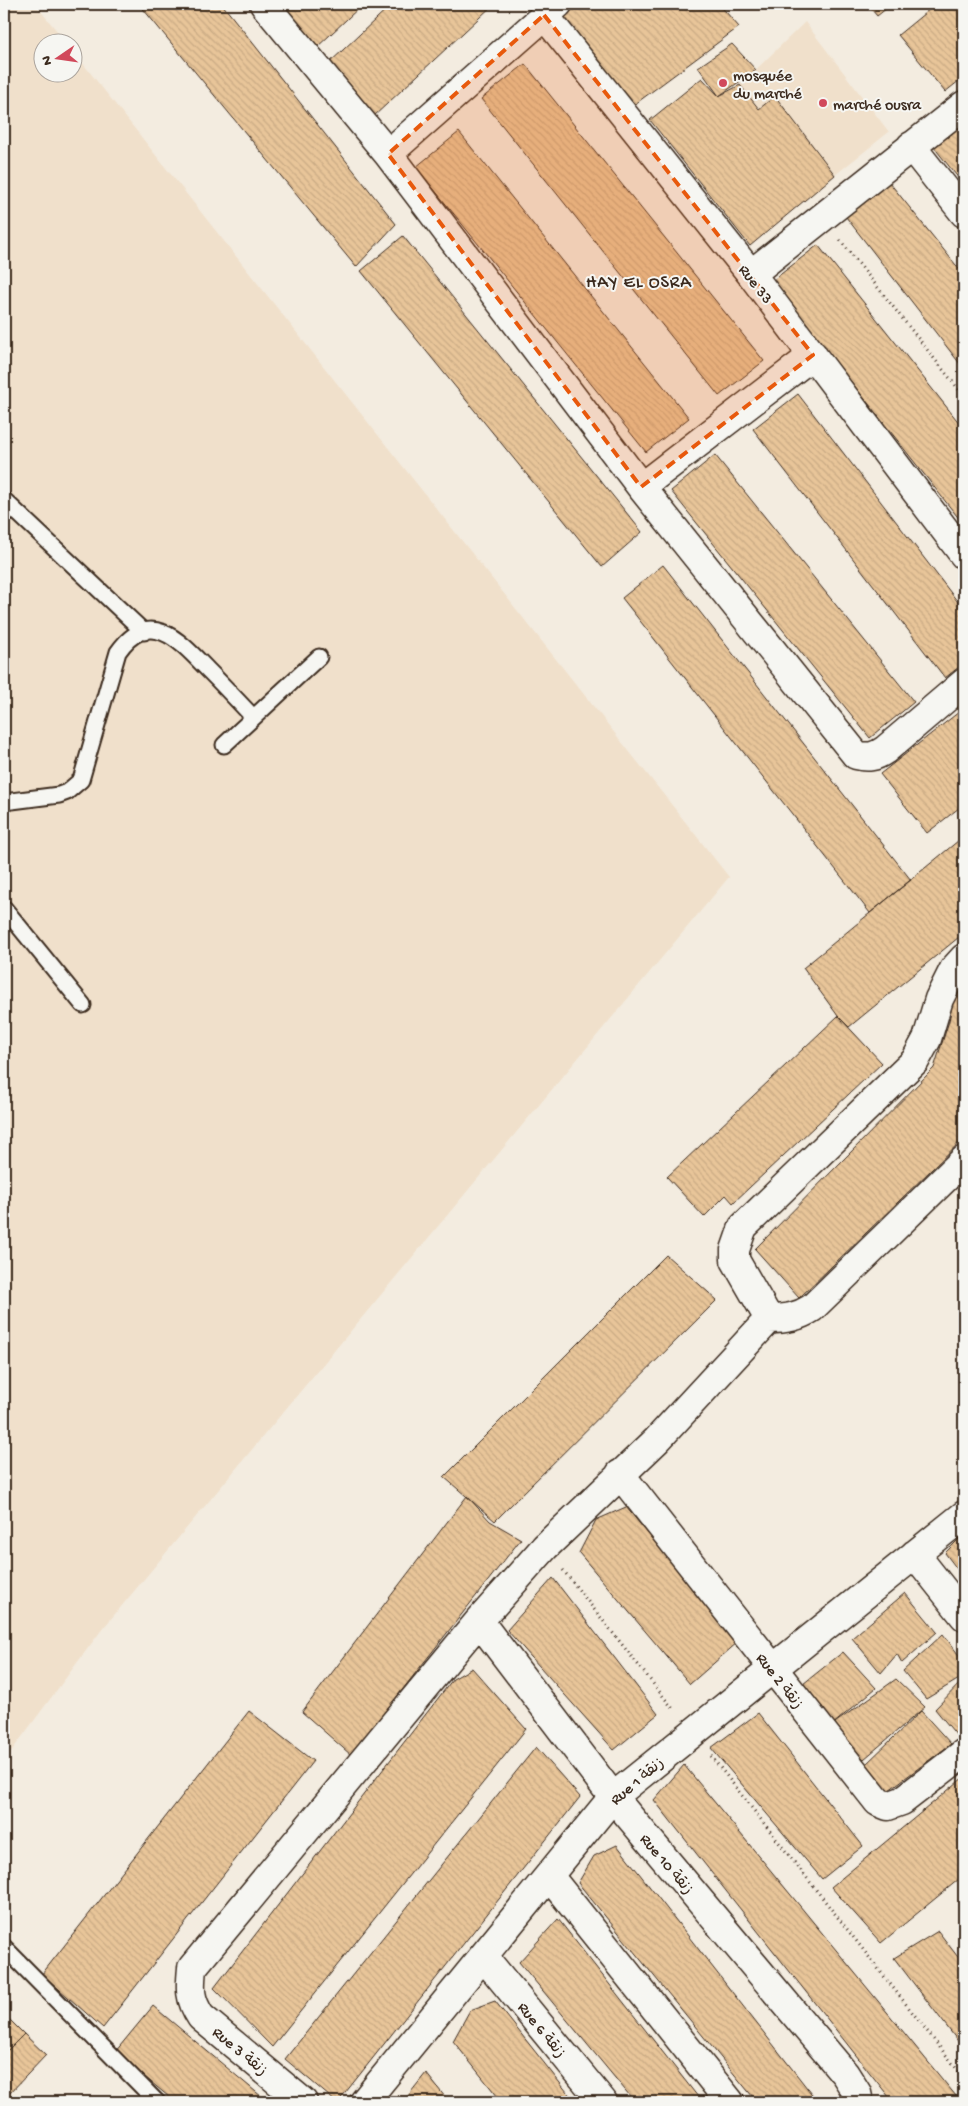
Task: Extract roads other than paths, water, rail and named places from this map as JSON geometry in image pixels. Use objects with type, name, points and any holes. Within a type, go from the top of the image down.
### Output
[{"type":"street","points":[[264,4],[388,154],[641,487],[856,755],[865,758],[875,756],[885,750],[964,683]]},
{"type":"street","points":[[388,154],[551,10]]},
{"type":"street","name":"Rue 33","points":[[551,10],[964,555]]},
{"type":"street","points":[[751,274],[964,106]]},
{"type":"street","points":[[911,146],[964,213]]},
{"type":"street","points":[[641,487],[813,355]]},
{"type":"street","points":[[769,1318],[735,1260],[735,1250],[743,1227],[915,1061],[927,1040],[939,999],[954,969],[964,958]]},
{"type":"street","points":[[479,1621],[545,1547],[657,1440],[769,1318],[793,1317],[812,1308],[961,1172]]},
{"type":"street","name":"Rue 2 زنقة","points":[[620,1474],[878,1802],[888,1806],[902,1801],[964,1753]]},
{"type":"street","name":"Rue 1 زنقة","points":[[364,2102],[613,1797],[964,1515]]},
{"type":"street","points":[[915,1554],[964,1616]]},
{"type":"street","name":"Rue 10 زنقة","points":[[479,1621],[613,1797],[845,2074],[857,2093],[859,2102]]},
{"type":"street","name":"Rue 3 زنقة","points":[[303,2102],[201,2017],[192,2004],[190,1986],[192,1968],[479,1621]]},
{"type":"street","points":[[549,1876],[730,2102]]},
{"type":"street","name":"Rue 6 زنقة","points":[[483,1956],[603,2102]]},
{"type":"lane","points":[[4,500],[144,632]]},
{"type":"lane","points":[[4,802],[59,795],[67,792],[80,780],[118,652],[124,643],[133,636],[144,632],[163,632],[180,641],[254,717]]},
{"type":"lane","points":[[224,745],[319,657]]},
{"type":"lane","points":[[4,908],[83,1005]]},
{"type":"lane","points":[[4,1947],[157,2102]]},
{"type":"place","name":"mosquée du marché","points":[[723,83]]},
{"type":"place","name":"marché ousra","points":[[823,103]]},
{"type":"district","name":"HAY EL OSRA","points":[[639,281]]}]
